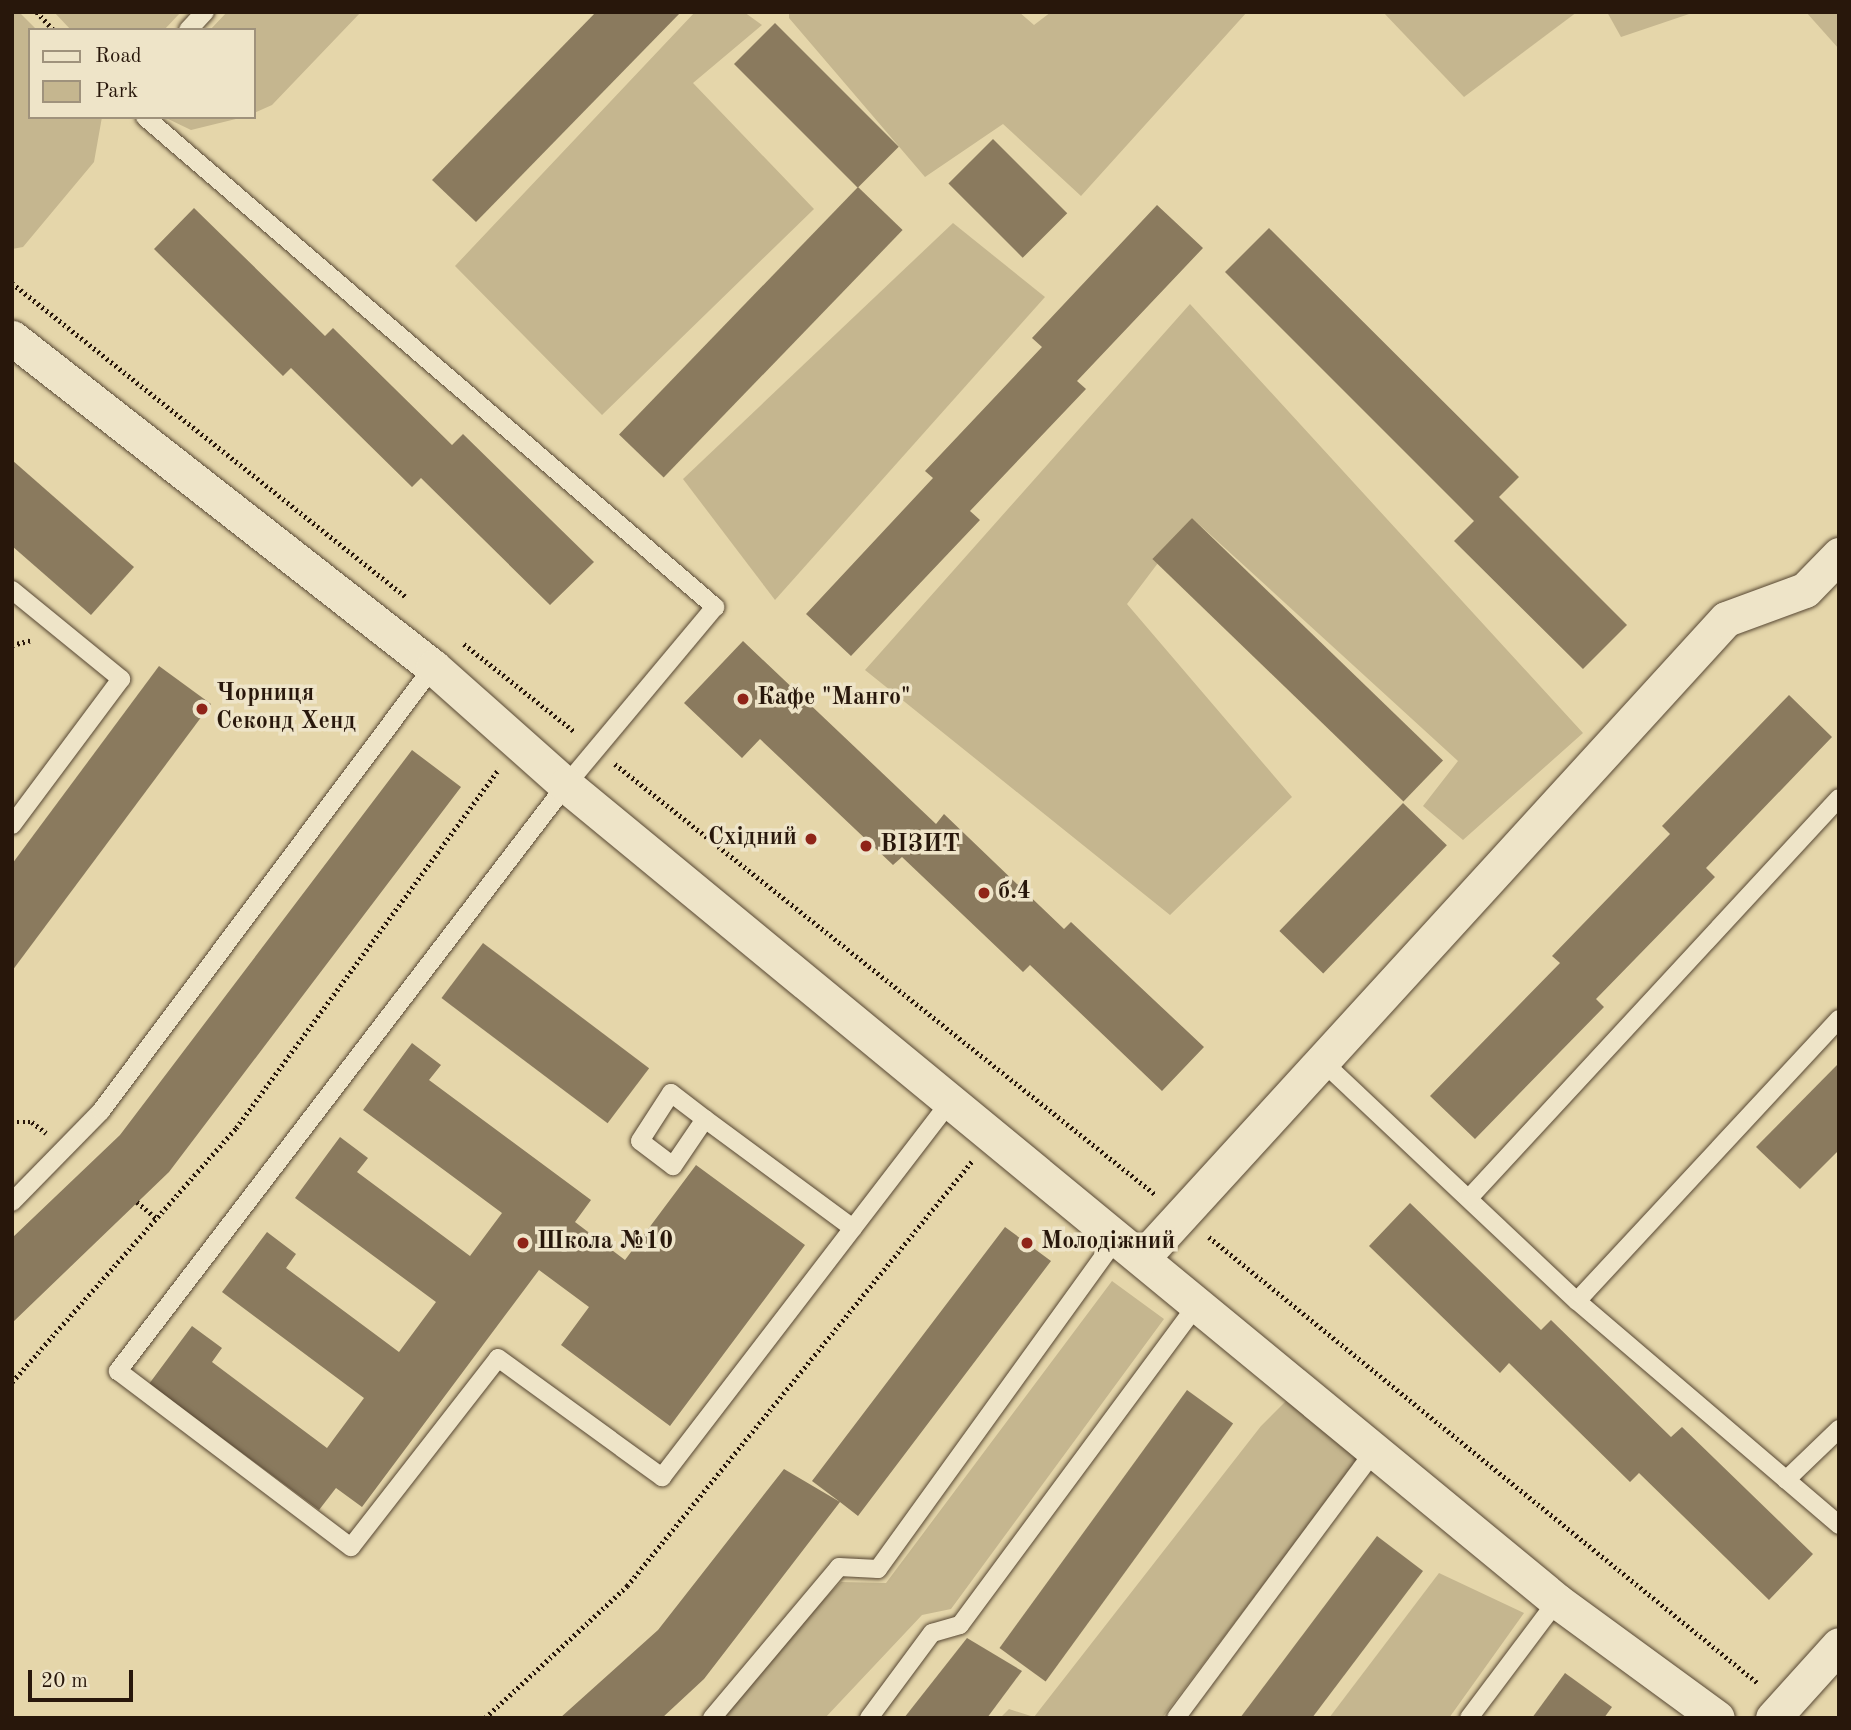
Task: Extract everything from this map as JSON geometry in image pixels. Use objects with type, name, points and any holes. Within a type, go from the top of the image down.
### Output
[{"type":"street","points":[[12,338],[433,667],[566,785],[952,1099],[1557,1601],[1717,1718]]},
{"type":"street","points":[[1131,1247],[1181,1215],[1726,619],[1805,590],[1839,555]]},
{"type":"street","points":[[1778,1711],[1839,1645]]},
{"type":"lane","points":[[190,28],[205,12]]},
{"type":"lane","points":[[147,119],[715,607],[566,785],[118,1371],[351,1547],[498,1358],[662,1477],[952,1099]]},
{"type":"lane","points":[[12,590],[121,678],[12,825]]},
{"type":"lane","points":[[12,1202],[101,1111],[433,667]]},
{"type":"lane","points":[[1469,1197],[1839,798]]},
{"type":"lane","points":[[1577,1301],[1839,1019]]},
{"type":"lane","points":[[1322,1061],[1577,1301],[1839,1525]]},
{"type":"lane","points":[[705,1119],[853,1228]]},
{"type":"lane","points":[[712,1718],[839,1567],[878,1569],[1131,1247]]},
{"type":"lane","points":[[869,1718],[932,1633],[960,1625],[1198,1303]]},
{"type":"lane","points":[[1786,1480],[1839,1429]]},
{"type":"lane","points":[[1176,1718],[1376,1450]]},
{"type":"lane","points":[[1469,1718],[1557,1601]]},
{"type":"path","points":[[37,12],[52,28]]},
{"type":"path","points":[[12,1382],[236,1128],[518,743]]},
{"type":"path","points":[[485,1718],[627,1586],[994,1134]]},
{"type":"path","points":[[137,1202],[158,1219]]},
{"type":"path","points":[[1181,1215],[1778,1711]]},
{"type":"green space","points":[[12,12],[19,12],[35,28],[28,28],[28,119],[102,119],[94,162],[23,247],[12,249]]},
{"type":"green space","points":[[54,12],[181,12],[166,28],[69,28]]},
{"type":"green space","points":[[227,12],[361,12],[272,105],[256,112],[256,28],[212,28]]},
{"type":"green space","points":[[695,12],[744,12],[762,25],[693,83],[814,209],[602,415],[455,266]]},
{"type":"green space","points":[[789,12],[1019,12],[1034,25],[1051,12],[1247,12],[1081,196],[1003,124],[925,177],[789,18]]},
{"type":"green space","points":[[1383,12],[1577,12],[1464,97]]},
{"type":"green space","points":[[1607,12],[1695,12],[1621,37]]},
{"type":"green space","points":[[1806,12],[1839,12],[1839,49]]},
{"type":"green space","points":[[168,119],[236,119],[191,130]]},
{"type":"green space","points":[[953,223],[1045,297],[775,600],[683,479]]},
{"type":"green space","points":[[1190,304],[1583,733],[1463,840],[1423,806],[1458,761],[1192,518],[1127,604],[1292,797],[1170,915],[865,670]]},
{"type":"green space","points":[[1112,1281],[1164,1319],[951,1609],[922,1615],[825,1718],[706,1718],[841,1582],[886,1583]]},
{"type":"green space","points":[[1289,1398],[1361,1456],[1162,1718],[1000,1718],[1009,1709],[1034,1717],[1261,1426]]},
{"type":"green space","points":[[1439,1573],[1524,1613],[1449,1718],[1329,1718]]},
{"type":"building","points":[[596,12],[681,12],[476,222],[432,180]]},
{"type":"building","points":[[775,23],[899,147],[858,188],[734,64]]},
{"type":"building","points":[[993,139],[1067,213],[1023,258],[948,184]]},
{"type":"building","points":[[858,187],[903,230],[664,478],[619,434]]},
{"type":"building","points":[[1157,205],[1203,248],[1077,381],[1086,389],[970,511],[980,520],[851,656],[806,614],[933,478],[925,471],[1042,347],[1032,338]]},
{"type":"building","points":[[194,208],[325,336],[333,328],[452,445],[463,434],[594,562],[550,605],[421,478],[412,487],[291,368],[283,376],[154,249]]},
{"type":"building","points":[[1269,228],[1519,477],[1499,497],[1627,625],[1583,669],[1454,541],[1474,521],[1225,272]]},
{"type":"building","points":[[12,460],[134,567],[91,615],[12,546]]},
{"type":"building","points":[[1192,518],[1443,760],[1403,801],[1152,559]]},
{"type":"building","name":"б.4","points":[[743,641],[936,824],[944,814],[1064,929],[1071,922],[1204,1047],[1162,1091],[1030,965],[1023,972],[902,857],[893,865],[760,739],[742,758],[684,703]]},
{"type":"building","points":[[159,666],[211,704],[12,971],[12,864]]},
{"type":"building","points":[[1789,695],[1832,737],[1706,868],[1715,877],[1596,999],[1604,1007],[1475,1139],[1430,1096],[1560,963],[1552,956],[1670,834],[1662,826]]},
{"type":"building","points":[[412,750],[461,787],[169,1172],[12,1323],[12,1238],[120,1135]]},
{"type":"building","points":[[1403,803],[1447,845],[1323,973],[1279,931]]},
{"type":"building","points":[[483,943],[649,1068],[608,1123],[441,998]]},
{"type":"building","name":"Школа №10","points":[[412,1043],[441,1065],[429,1080],[591,1200],[575,1222],[625,1260],[696,1165],[805,1245],[670,1426],[561,1345],[589,1307],[539,1270],[362,1507],[336,1488],[319,1510],[149,1384],[192,1326],[222,1348],[212,1362],[327,1448],[364,1398],[222,1292],[267,1232],[296,1254],[286,1268],[399,1352],[436,1302],[295,1198],[340,1137],[368,1158],[357,1172],[470,1256],[502,1213],[363,1110]]},
{"type":"building","points":[[1839,1063],[1839,1150],[1800,1189],[1756,1147]]},
{"type":"building","points":[[1410,1203],[1541,1330],[1551,1320],[1671,1437],[1682,1427],[1813,1554],[1769,1600],[1639,1473],[1630,1482],[1509,1363],[1500,1373],[1369,1246]]},
{"type":"building","points":[[1005,1227],[1051,1261],[858,1516],[812,1481]]},
{"type":"building","points":[[1187,1390],[1233,1424],[1046,1682],[999,1648]]},
{"type":"building","points":[[784,1469],[840,1502],[704,1679],[662,1718],[560,1718],[658,1630]]},
{"type":"building","points":[[1377,1536],[1423,1571],[1312,1718],[1240,1718]]},
{"type":"building","points":[[967,1638],[1022,1671],[987,1718],[904,1718]]},
{"type":"building","points":[[1565,1673],[1612,1707],[1604,1718],[1532,1718]]},
{"type":"place","name":"Кафе \"Манго\"","points":[[743,699]]},
{"type":"place","name":"Чорниця Секонд Хенд","points":[[202,709]]},
{"type":"place","name":"Східний","points":[[811,839]]},
{"type":"place","name":"ВІЗИТ","points":[[866,846]]},
{"type":"place","name":"б.4","points":[[984,893]]},
{"type":"place","name":"Школа №10","points":[[523,1243]]},
{"type":"place","name":"Молодіжний","points":[[1027,1243]]}]
